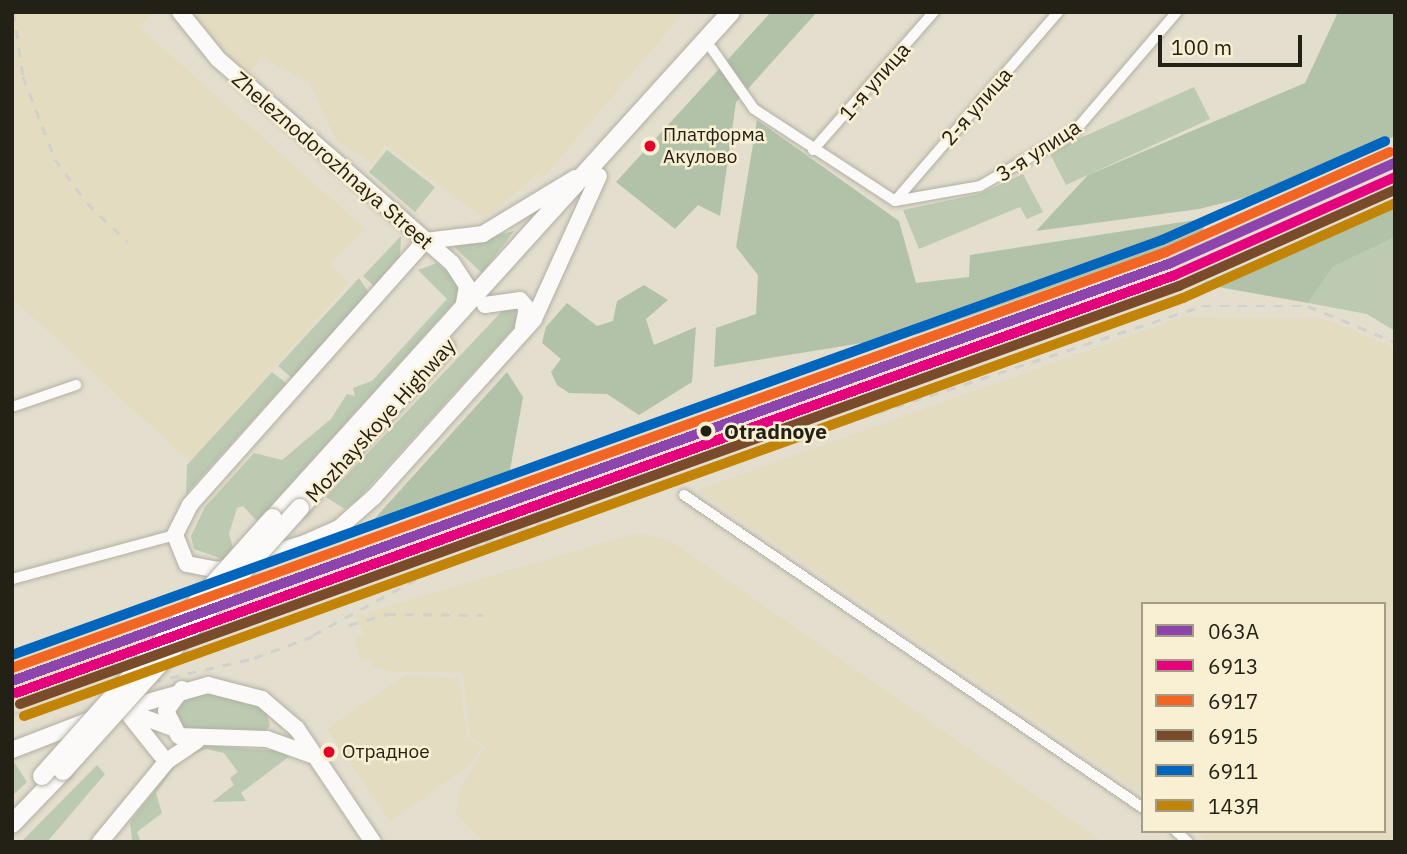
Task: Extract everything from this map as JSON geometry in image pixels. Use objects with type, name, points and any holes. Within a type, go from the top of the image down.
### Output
[{"type":"main road","name":"Mozhayskoye Highway","points":[[12,824],[485,305],[731,12]]},
{"type":"main road","name":"Mozhayskoye Highway","points":[[12,806],[460,314],[745,12]]},
{"type":"street","name":"Zheleznodorozhnaya Street","points":[[180,12],[218,59],[461,274],[468,295],[460,314]]},
{"type":"street","name":"1-я улица","points":[[813,150],[934,12]]},
{"type":"street","name":"2-я улица","points":[[895,201],[1058,12]]},
{"type":"street","name":"3-я улица","points":[[895,201],[980,186],[1032,160],[1084,123],[1177,12]]},
{"type":"street","points":[[712,49],[754,109],[895,201]]},
{"type":"street","points":[[12,579],[175,535],[190,505],[425,241],[483,234],[519,218],[600,167]]},
{"type":"street","points":[[175,535],[187,564],[218,570],[339,528],[418,451],[517,338],[551,291],[600,167]]},
{"type":"street","points":[[485,305],[520,299],[527,318],[517,338]]},
{"type":"street","points":[[12,407],[76,385]]},
{"type":"street","points":[[684,495],[1141,807]]},
{"type":"street","points":[[12,750],[184,688],[230,686],[281,713],[373,842]]},
{"type":"street","points":[[154,776],[170,727],[167,704],[184,688]]},
{"type":"street","points":[[123,710],[170,727],[197,741],[267,739],[312,755]]},
{"type":"street","points":[[123,710],[160,755]]},
{"type":"street","points":[[267,739],[279,730],[281,713]]},
{"type":"street","points":[[100,842],[154,776],[197,741]]},
{"type":"shaded area","points":[[12,12],[155,12],[139,27],[365,229],[330,265],[349,283],[190,462],[12,298]]},
{"type":"shaded area","points":[[189,12],[684,12],[544,177],[538,173],[485,219],[385,145],[372,164],[336,140],[309,82],[261,58],[247,76]]},
{"type":"shaded area","points":[[1182,317],[1325,319],[1395,348],[1391,842],[1208,842],[1196,833],[1386,833],[1386,602],[1141,602],[1141,793],[697,490]]},
{"type":"shaded area","points":[[636,533],[671,541],[1103,842],[484,842],[456,813],[460,788],[486,746],[470,738],[463,672],[393,672],[372,667],[371,658],[360,661],[354,638],[364,635],[355,616]]},
{"type":"shaded area","points":[[120,618],[129,645],[101,695],[12,724],[12,656]]},
{"type":"shaded area","points":[[405,675],[459,678],[467,738],[482,747],[469,766],[390,821],[327,729]]},
{"type":"green space","points":[[771,12],[817,12],[736,102],[720,216],[698,205],[675,229],[616,182]]},
{"type":"green space","points":[[1338,12],[1395,12],[1395,136],[1276,190],[1199,209],[1036,231],[1088,175],[1305,83]]},
{"type":"green space","points":[[1194,87],[1210,119],[1066,185],[1049,152]]},
{"type":"green space","points":[[757,120],[899,221],[916,283],[969,277],[970,255],[1202,219],[1205,234],[918,334],[714,367],[716,328],[756,314],[758,275],[736,247]]},
{"type":"green space","points":[[387,150],[435,187],[415,212],[369,172]]},
{"type":"green space","points":[[1023,174],[1043,212],[1027,219],[1020,207],[919,249],[903,210],[979,194]]},
{"type":"green space","points":[[1395,199],[1395,237],[1333,267],[1308,303],[1201,284]]},
{"type":"green space","points":[[514,231],[482,273],[452,245]]},
{"type":"green space","points":[[401,236],[400,256],[374,286],[363,276]]},
{"type":"green space","points":[[1395,237],[1395,331],[1367,314],[1308,303],[1333,267]]},
{"type":"green space","points":[[437,263],[457,280],[460,296],[257,521],[243,506],[237,508],[229,534],[233,548],[223,559],[194,549],[191,536],[205,507],[254,453],[282,460],[331,419],[347,394],[355,396],[353,388],[372,381],[447,299],[418,270]]},
{"type":"green space","points":[[359,278],[369,293],[292,378],[278,366]]},
{"type":"green space","points":[[644,285],[668,300],[646,319],[654,345],[696,327],[692,382],[639,415],[607,394],[569,393],[557,385],[551,372],[561,359],[542,343],[546,327],[567,303],[597,326],[613,321],[617,301]]},
{"type":"green space","points":[[507,306],[516,309],[517,324],[358,499],[345,509],[326,497]]},
{"type":"green space","points":[[272,372],[286,383],[186,494],[187,465]]},
{"type":"green space","points":[[507,372],[523,397],[510,470],[377,529],[368,526]]},
{"type":"green space","points":[[213,689],[249,699],[266,711],[270,726],[265,731],[207,734],[178,727],[173,718],[179,696]]},
{"type":"green space","points":[[197,745],[295,752],[241,793],[246,801],[212,802],[234,785],[230,778],[238,772],[224,753],[207,749],[181,758],[156,793],[162,813],[137,832],[140,840],[132,840],[130,822],[183,754]]},
{"type":"green space","points":[[14,762],[27,782],[12,796],[12,764]]},
{"type":"green space","points":[[97,765],[105,774],[47,842],[21,842]]},
{"type":"railway","points":[[14,12],[23,76],[55,159],[87,203],[128,242]]},
{"type":"railway","points":[[313,635],[485,542],[1202,306],[1308,306],[1395,342]]},
{"type":"railway","points":[[349,625],[387,614],[483,615]]},
{"type":"railway","points":[[12,714],[254,658],[322,633]]},
{"type":"transit line","name":"6911","points":[[12,655],[1162,240],[1385,141]]},
{"type":"transit line","name":"6917","points":[[12,668],[1166,252],[1390,152]]},
{"type":"transit line","name":"063А","points":[[12,681],[1171,263],[1395,163]]},
{"type":"transit line","name":"6913","points":[[16,693],[1175,275],[1395,177]]},
{"type":"transit line","name":"6915","points":[[20,704],[1179,286],[1395,190]]},
{"type":"transit line","name":"143Я","points":[[24,716],[1183,298],[1395,203]]},
{"type":"place","name":"Платформа Акулово","points":[[650,146]]},
{"type":"place","name":"Otradnoye","points":[[706,431]]},
{"type":"place","name":"Отрадное","points":[[329,752]]}]
